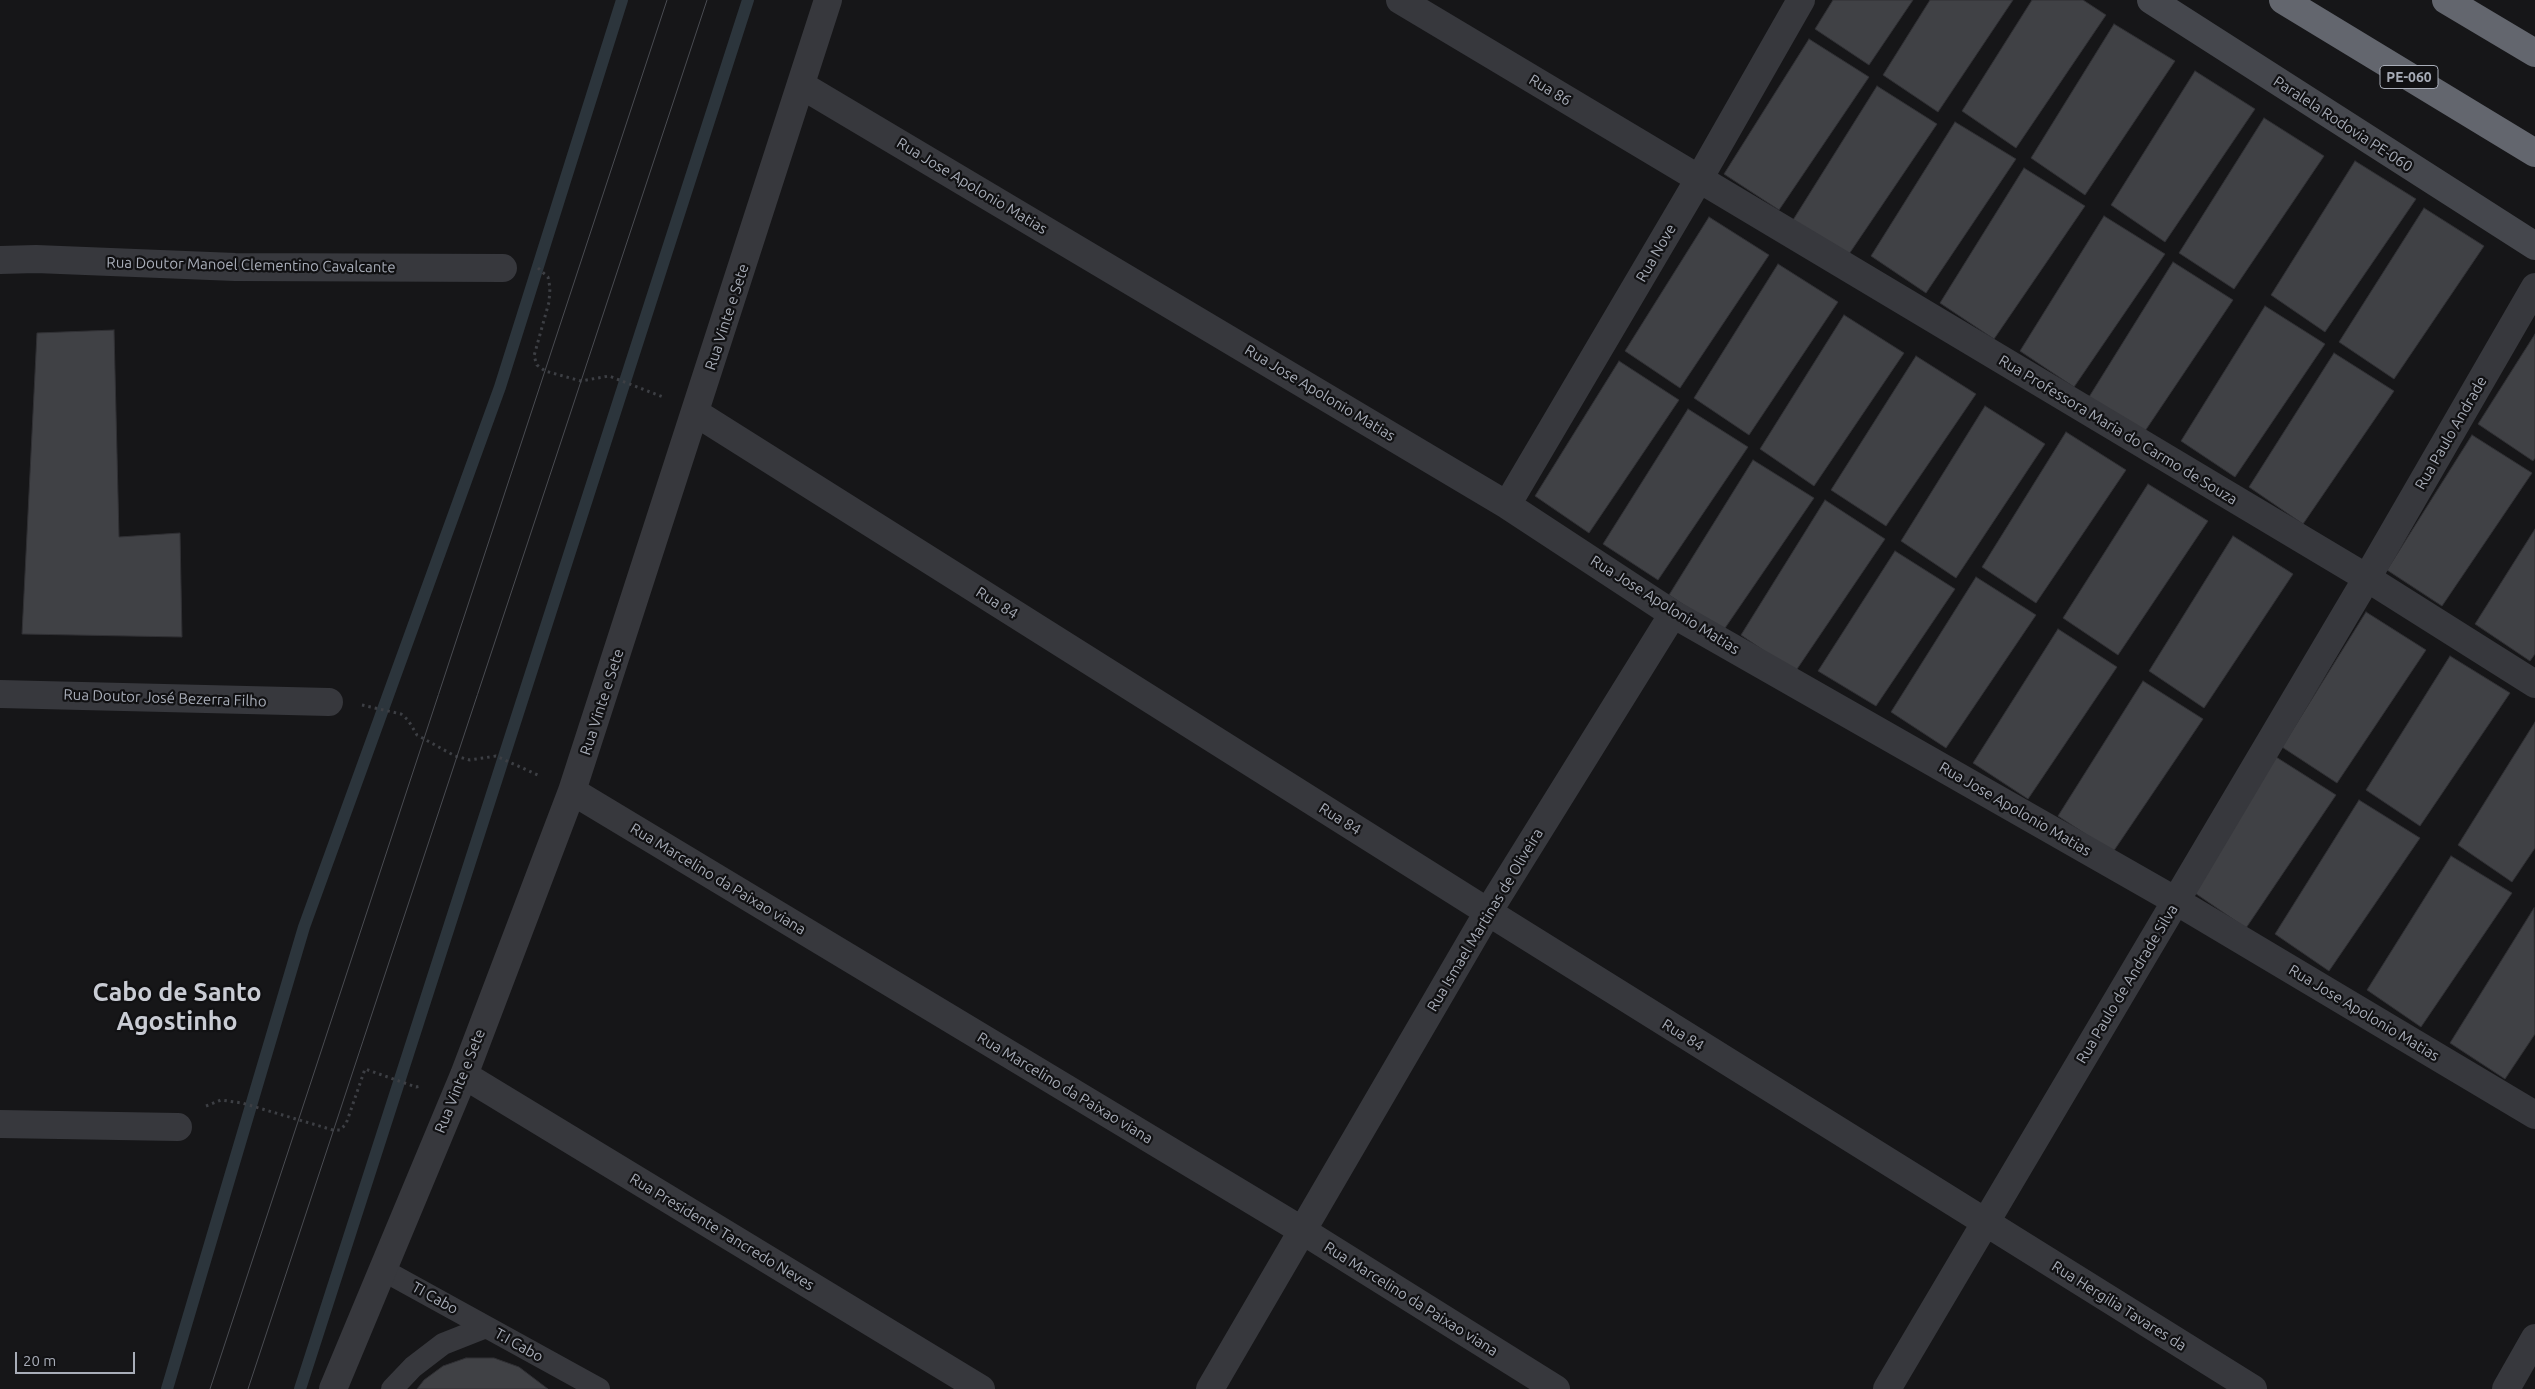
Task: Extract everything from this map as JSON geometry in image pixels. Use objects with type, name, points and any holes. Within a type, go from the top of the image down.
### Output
[{"type":"highway","name":"PE-060","points":[[2283,0],[2535,153]]},
{"type":"highway","points":[[2446,0],[2535,53]]},
{"type":"main road","name":"Paralela Rodovia PE-060","points":[[2151,0],[2535,246]]},
{"type":"street","name":"Rua Vinte e Sete","points":[[333,1389],[464,1075],[572,791],[696,413],[828,0]]},
{"type":"street","name":"Rua 86","points":[[1400,0],[1699,179]]},
{"type":"street","name":"Rua Nove","points":[[1508,504],[1699,179],[1801,0]]},
{"type":"street","name":"Rua Jose Apolonio Matias","points":[[801,85],[1508,504],[1674,614],[2176,901],[2535,1115]]},
{"type":"street","name":"Rua Professora Maria do Carmo de Souza","points":[[1699,179],[2367,578],[2535,684]]},
{"type":"street","name":"Rua Doutor Manoel Clementino Cavalcante","points":[[0,260],[36,259],[235,267],[503,268]]},
{"type":"street","name":"Rua Paulo Andrade","points":[[2367,578],[2535,287]]},
{"type":"street","name":"Rua 84","points":[[696,413],[1985,1224]]},
{"type":"street","name":"Rua Paulo de Andrade Silva","points":[[1887,1389],[2367,578]]},
{"type":"street","name":"Rua Ismael Martinas de Oliveira","points":[[1210,1389],[1488,912],[1674,614]]},
{"type":"street","name":"Rua Doutor José Bezerra Filho","points":[[0,694],[329,702]]},
{"type":"street","name":"Rua Marcelino da Paixao viana","points":[[572,791],[1303,1231],[1556,1389]]},
{"type":"street","name":"Rua Presidente Tancredo Neves","points":[[464,1075],[981,1389]]},
{"type":"street","points":[[0,1124],[178,1128]]},
{"type":"street","name":"Rua Hergilia Tavares da","points":[[1985,1224],[2253,1389]]},
{"type":"street","points":[[2506,1389],[2535,1338]]},
{"type":"lane","name":"TI Cabo","points":[[383,1270],[486,1327]]},
{"type":"lane","name":"T.I Cabo","points":[[392,1389],[413,1366],[443,1344],[486,1327],[599,1389]]},
{"type":"path","points":[[536,267],[548,277],[549,302],[534,356],[536,365],[545,371],[581,381],[609,376],[651,391]]},
{"type":"path","points":[[360,705],[401,714],[408,720],[417,735],[455,756],[470,760],[496,756],[524,769]]},
{"type":"path","points":[[242,1103],[333,1130],[340,1130],[346,1124],[365,1069],[416,1087]]},
{"type":"building","points":[[1833,0],[1913,0],[1869,65],[1815,29]]},
{"type":"building","points":[[1930,0],[2013,0],[1938,112],[1883,75]]},
{"type":"building","points":[[2032,0],[2083,0],[2106,15],[2016,148],[1962,111]]},
{"type":"building","points":[[2114,24],[2175,61],[2085,195],[2031,158]]},
{"type":"building","points":[[1809,39],[1869,77],[1779,210],[1724,174]]},
{"type":"building","points":[[2195,71],[2255,109],[2165,242],[2111,205]]},
{"type":"building","points":[[1877,86],[1937,124],[1847,257],[1793,220]]},
{"type":"building","points":[[2264,118],[2324,156],[2234,289],[2179,253]]},
{"type":"building","points":[[1955,122],[2016,159],[1926,293],[1871,256]]},
{"type":"building","points":[[2355,161],[2416,199],[2325,332],[2271,295]]},
{"type":"building","points":[[2024,168],[2085,206],[1994,339],[1940,303]]},
{"type":"building","points":[[2424,208],[2484,246],[2394,379],[2339,342]]},
{"type":"building","points":[[2104,216],[2165,254],[2074,387],[2020,351]]},
{"type":"building","points":[[1709,217],[1769,255],[1680,388],[1625,351]]},
{"type":"building","points":[[2173,262],[2233,300],[2143,434],[2089,397]]},
{"type":"building","points":[[1778,264],[1838,302],[1749,435],[1694,398]]},
{"type":"building","points":[[2265,306],[2325,344],[2235,477],[2181,441]]},
{"type":"building","points":[[1844,315],[1904,353],[1814,486],[1760,449]]},
{"type":"building","points":[[114,330],[119,537],[180,533],[182,637],[22,634],[37,333]]},
{"type":"building","points":[[2535,334],[2535,458],[2533,461],[2478,424]]},
{"type":"building","points":[[2334,353],[2394,391],[2303,524],[2249,487]]},
{"type":"building","points":[[1916,356],[1976,394],[1886,526],[1831,490]]},
{"type":"building","points":[[1619,361],[1679,400],[1589,533],[1535,496]]},
{"type":"building","points":[[1985,406],[2045,444],[1956,578],[1901,541]]},
{"type":"building","points":[[1688,409],[1748,447],[1658,580],[1603,544]]},
{"type":"building","points":[[2066,432],[2126,470],[2036,603],[1982,567]]},
{"type":"building","points":[[2472,435],[2532,473],[2442,606],[2387,570]]},
{"type":"building","points":[[1753,460],[1814,498],[1723,631],[1669,595]]},
{"type":"building","points":[[2148,484],[2208,521],[2118,655],[2063,618]]},
{"type":"building","points":[[1825,500],[1885,539],[1795,672],[1741,635]]},
{"type":"building","points":[[2535,529],[2535,654],[2530,661],[2475,624]]},
{"type":"building","points":[[2233,536],[2293,574],[2204,708],[2149,671]]},
{"type":"building","points":[[1895,551],[1955,589],[1876,706],[1818,671]]},
{"type":"building","points":[[1976,577],[2036,615],[1946,748],[1891,712]]},
{"type":"building","points":[[2366,612],[2426,650],[2337,783],[2282,747]]},
{"type":"building","points":[[2058,629],[2117,667],[2028,799],[1973,763]]},
{"type":"building","points":[[2450,656],[2510,693],[2420,826],[2366,790]]},
{"type":"building","points":[[2143,681],[2203,719],[2113,852],[2058,816]]},
{"type":"building","points":[[2535,722],[2535,848],[2512,882],[2458,845]]},
{"type":"building","points":[[2276,757],[2336,795],[2246,928],[2192,891]]},
{"type":"building","points":[[2359,800],[2420,838],[2329,971],[2275,934]]},
{"type":"building","points":[[2451,856],[2512,893],[2421,1027],[2367,990]]},
{"type":"building","points":[[2534,908],[2535,1034],[2505,1079],[2450,1043]]},
{"type":"building","points":[[466,1358],[494,1358],[519,1367],[548,1389],[417,1389],[424,1380],[443,1366]]},
{"type":"waterway","points":[[167,1389],[304,927],[500,387],[622,0]]},
{"type":"waterway","points":[[300,1389],[748,0]]},
{"type":"tram line","points":[[210,1389],[667,0]]},
{"type":"tram line","points":[[248,1389],[707,0]]},
{"type":"district","name":"Cabo de Santo Agostinho","points":[[177,1008]]}]
